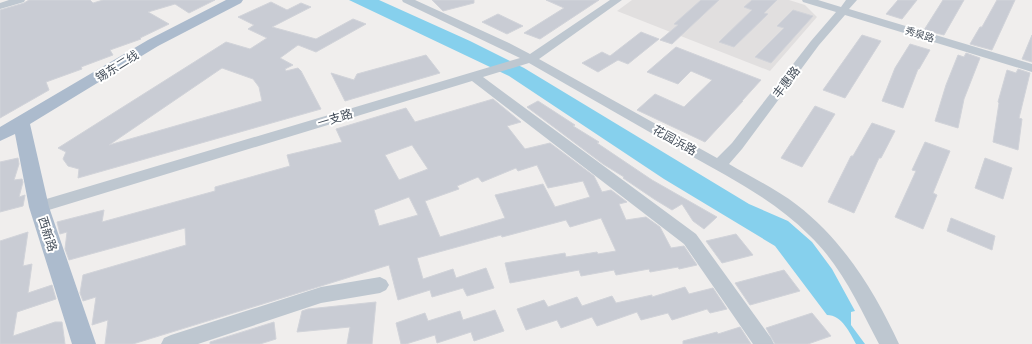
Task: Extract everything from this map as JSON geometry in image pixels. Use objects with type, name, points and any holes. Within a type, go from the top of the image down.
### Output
[{"type":"main road","name":"锡东二线","points":[[0,135],[153,43],[236,0]]},
{"type":"main road","name":"西新路","points":[[21,122],[39,207],[84,344]]},
{"type":"street","points":[[0,6],[20,0]]},
{"type":"street","name":"花园浜路","points":[[407,0],[505,45],[523,61],[719,165],[769,194],[791,209],[816,231],[837,254],[856,282],[889,344]]},
{"type":"street","name":"一支路","points":[[39,207],[523,61],[538,55],[617,0]]},
{"type":"street","name":"秀泉路","points":[[807,0],[1032,68]]},
{"type":"street","name":"丰惠路","points":[[719,165],[737,146],[816,43],[852,0]]},
{"type":"street","points":[[479,74],[690,239],[707,265],[714,270],[764,344]]},
{"type":"street","points":[[171,344],[322,295],[380,285]]},
{"type":"shaded area","points":[[632,0],[789,0],[805,5],[817,17],[770,71],[617,11]]},
{"type":"water","points":[[349,0],[379,0],[470,41],[524,68],[749,204],[788,221],[812,242],[832,269],[855,311],[851,312],[851,325],[865,344],[856,344],[841,321],[827,315],[775,246],[664,179],[509,76]]},
{"type":"building","points":[[29,0],[90,0],[93,3],[103,0],[215,0],[189,13],[175,4],[148,12],[169,24],[140,38],[141,39],[110,50],[113,55],[81,67],[82,69],[46,82],[49,90],[0,118],[0,10],[24,3]]},
{"type":"building","points":[[432,0],[474,0],[474,3],[443,11]]},
{"type":"building","points":[[546,0],[599,0],[540,39],[524,33],[564,8]]},
{"type":"building","points":[[701,0],[719,0],[672,44],[660,40],[678,25],[674,24]]},
{"type":"building","points":[[752,0],[777,0],[764,13],[768,14],[734,47],[719,42],[752,10],[744,7]]},
{"type":"building","points":[[898,0],[917,0],[902,19],[886,14]]},
{"type":"building","points":[[943,0],[964,0],[944,35],[924,30]]},
{"type":"building","points":[[997,0],[1015,0],[992,50],[970,44],[980,27],[982,27]]},
{"type":"building","points":[[271,2],[287,10],[301,3],[311,7],[272,27],[316,39],[353,19],[366,24],[316,52],[298,45],[280,58],[293,65],[285,69],[286,71],[298,68],[301,71],[321,109],[78,178],[79,169],[68,166],[63,159],[66,152],[58,148],[226,42],[250,49],[267,38],[248,29],[254,25],[238,17]],"holes":[[[222,68],[253,79],[259,87],[262,101],[109,145]]]},
{"type":"building","points":[[793,10],[813,16],[771,63],[755,57],[784,28],[777,26]]},
{"type":"building","points":[[498,14],[523,26],[507,34],[482,22]]},
{"type":"building","points":[[641,32],[659,39],[628,64],[618,60],[598,72],[582,63],[602,52],[610,56]]},
{"type":"building","points":[[862,35],[881,41],[845,98],[823,90]]},
{"type":"building","points":[[1032,35],[1032,62],[1022,59]]},
{"type":"building","points":[[910,44],[930,50],[918,69],[903,108],[882,101],[895,68]]},
{"type":"building","points":[[676,47],[761,80],[705,142],[637,110],[655,94],[684,107],[712,80],[691,71],[678,84],[647,72]]},
{"type":"building","points":[[966,53],[980,58],[964,99],[958,128],[935,121],[946,85],[958,55],[964,57]]},
{"type":"building","points":[[426,55],[440,73],[345,101],[331,73],[354,80],[357,74]]},
{"type":"building","points":[[1018,69],[1030,73],[1019,118],[1022,119],[1018,150],[993,142],[998,102],[1007,70],[1016,73]]},
{"type":"building","points":[[493,99],[521,122],[507,126],[525,149],[550,143],[594,176],[602,192],[611,190],[627,202],[619,204],[626,220],[646,217],[660,227],[671,248],[684,246],[697,265],[679,269],[678,267],[650,272],[649,269],[616,275],[614,270],[581,276],[579,270],[510,283],[505,263],[565,253],[566,257],[597,252],[598,254],[616,251],[601,218],[570,227],[566,220],[502,237],[501,235],[417,258],[423,279],[453,269],[456,278],[486,268],[494,288],[467,296],[463,288],[432,297],[430,290],[398,300],[389,265],[133,344],[105,344],[108,320],[92,325],[96,297],[83,301],[80,293],[83,275],[186,245],[185,228],[69,260],[65,249],[67,232],[60,234],[57,222],[104,210],[102,222],[215,191],[215,187],[290,166],[287,155],[342,142],[336,129],[406,108],[415,122]],"holes":[[[412,145],[428,169],[399,180],[385,155]],[[537,165],[548,188],[583,181],[590,197],[555,207],[543,184],[495,195],[505,218],[440,237],[425,201],[459,189],[457,186],[478,177],[482,182],[516,168],[518,171]],[[409,197],[418,215],[379,226],[374,210]]]},
{"type":"building","points":[[538,101],[575,125],[573,126],[599,142],[597,143],[652,180],[717,217],[704,229],[693,221],[682,204],[672,210],[654,199],[603,164],[527,107]]},
{"type":"building","points":[[815,106],[835,114],[802,167],[781,158]]},
{"type":"building","points":[[872,123],[895,131],[881,158],[879,158],[854,213],[828,202],[851,156],[853,156]]},
{"type":"building","points":[[925,142],[950,151],[933,193],[937,195],[923,229],[895,217],[916,171],[912,170]]},
{"type":"building","points":[[18,158],[19,164],[14,180],[22,179],[23,182],[19,197],[25,195],[23,206],[0,212],[0,162]]},
{"type":"building","points":[[985,158],[1012,168],[1003,199],[975,188]]},
{"type":"building","points":[[951,218],[995,236],[992,250],[947,231]]},
{"type":"building","points":[[28,232],[23,266],[32,264],[28,293],[52,285],[56,299],[17,312],[13,336],[55,322],[62,322],[65,344],[0,344],[0,241]]},
{"type":"building","points":[[736,234],[753,255],[722,263],[706,241]]},
{"type":"building","points":[[784,270],[800,291],[750,305],[735,283]]},
{"type":"building","points":[[685,287],[689,294],[713,288],[727,309],[710,313],[707,309],[672,320],[668,313],[641,320],[637,312],[597,326],[592,317],[561,328],[557,320],[526,330],[517,309],[544,300],[548,307],[577,297],[582,306],[612,296],[616,303],[652,295],[652,297]]},
{"type":"building","points":[[376,302],[372,344],[347,344],[350,327],[297,332],[302,311],[308,309]]},
{"type":"building","points":[[495,310],[504,331],[474,341],[471,332],[437,343],[435,335],[406,344],[401,344],[396,323],[425,313],[428,321],[460,311],[463,320]]},
{"type":"building","points":[[812,313],[831,336],[808,344],[775,344],[766,328]]},
{"type":"building","points":[[274,322],[276,339],[260,344],[210,344],[210,342]]},
{"type":"building","points":[[740,327],[751,344],[683,344],[683,341],[717,332],[718,334]]}]
